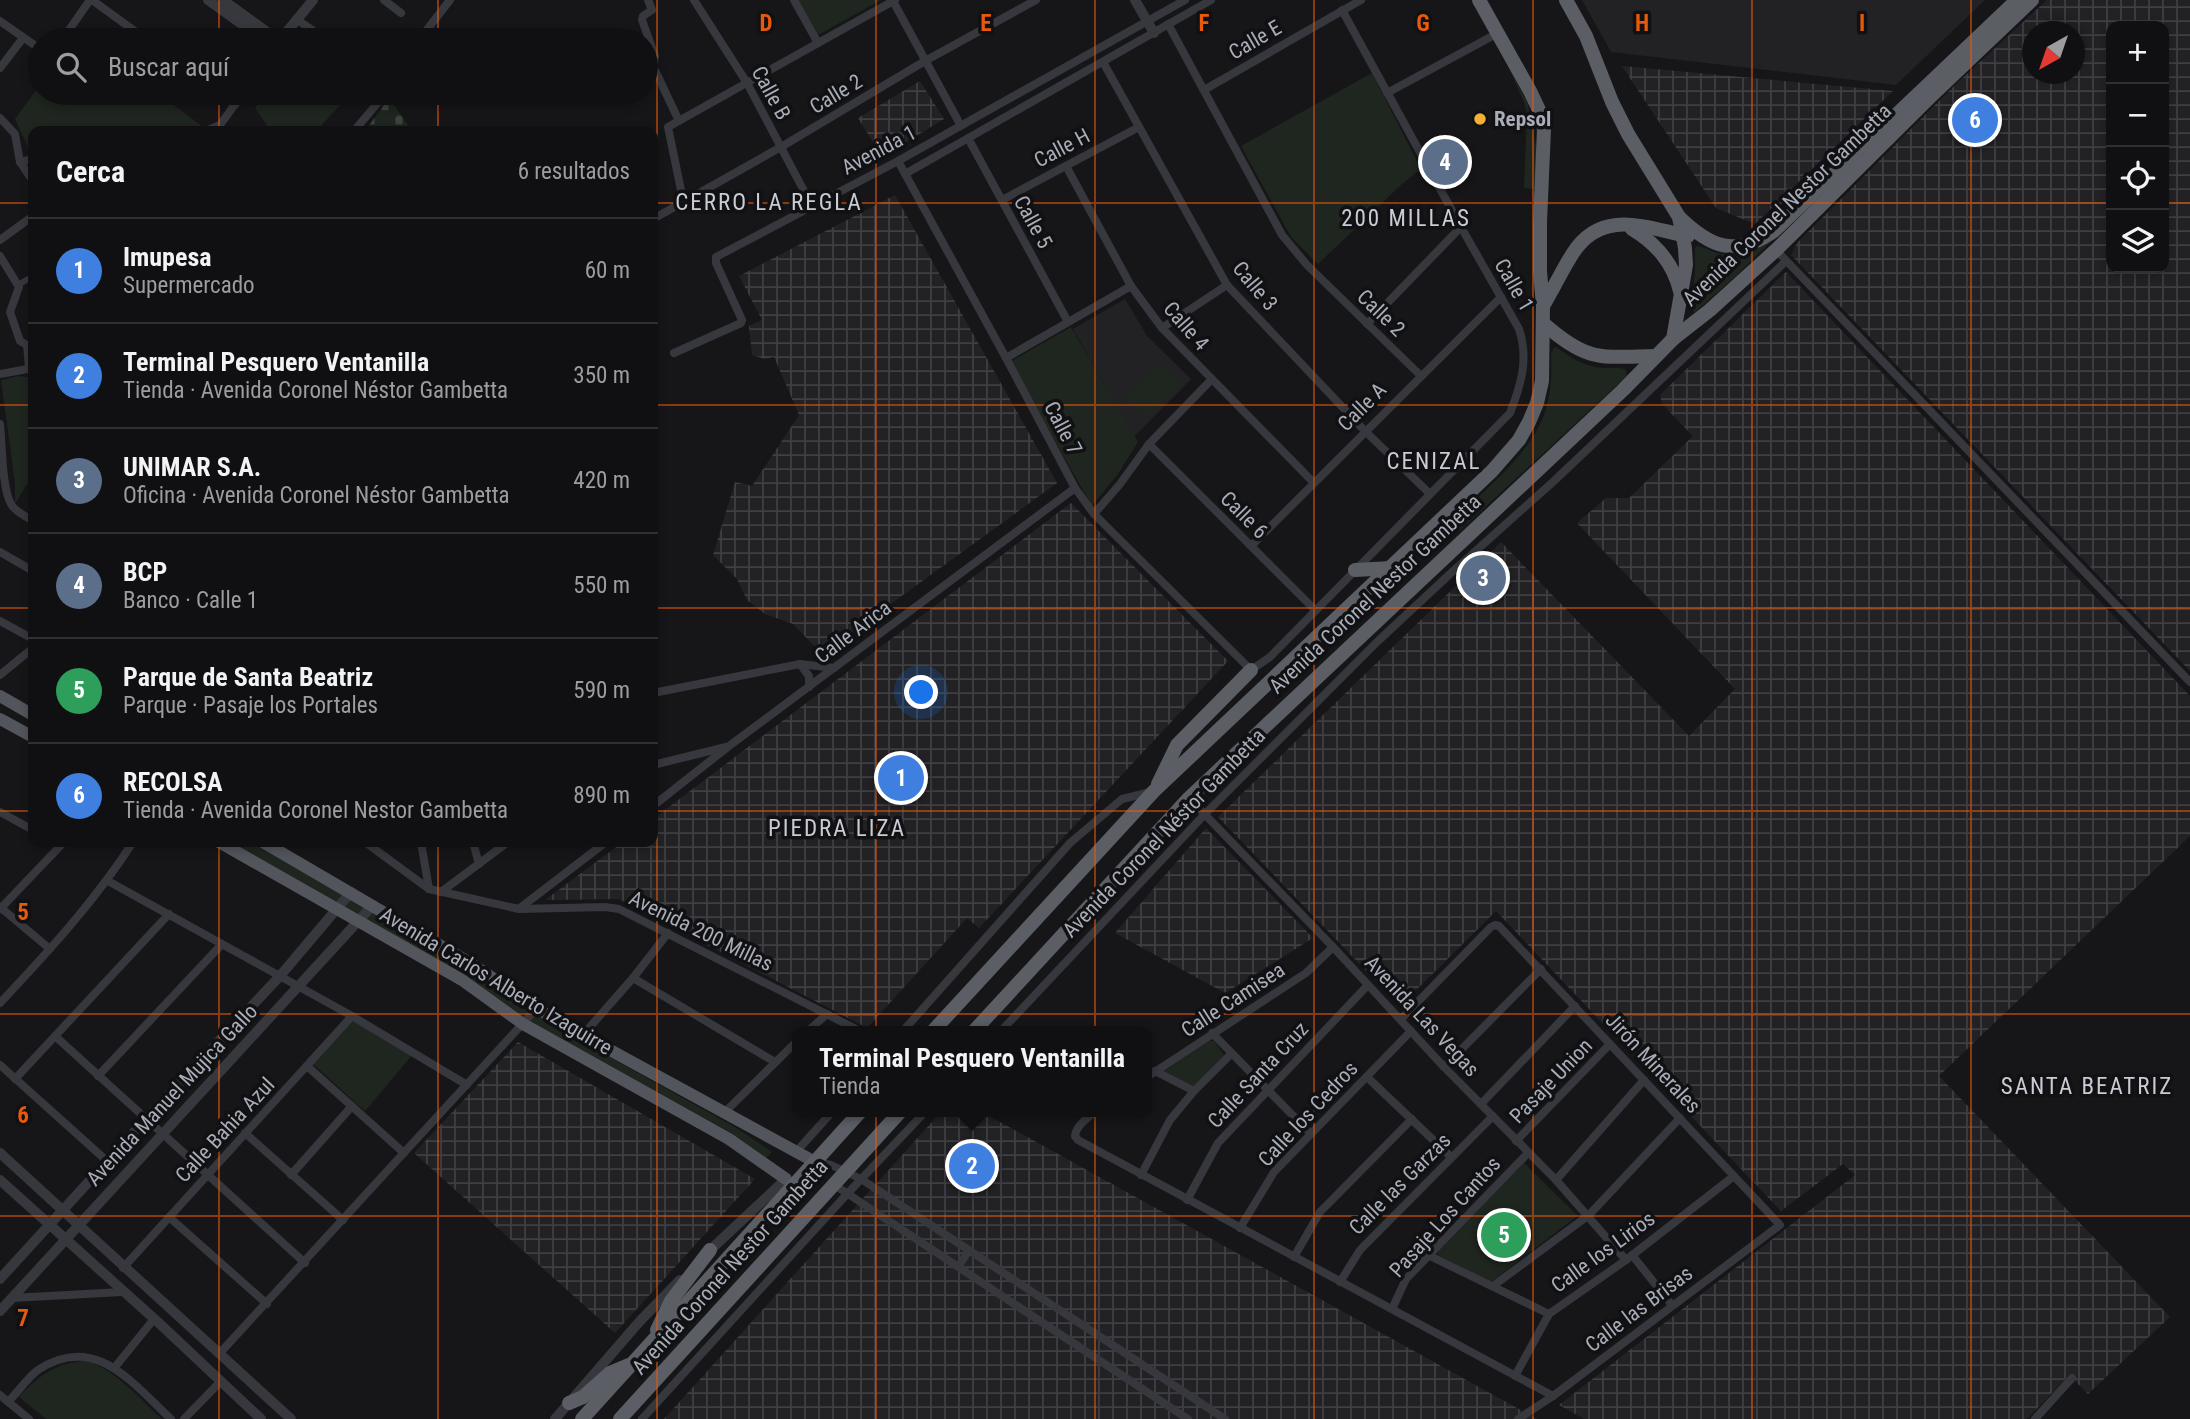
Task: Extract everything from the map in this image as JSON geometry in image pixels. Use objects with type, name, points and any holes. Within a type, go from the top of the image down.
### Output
[{"type":"highway","name":"Avenida Coronel Nestor Gambetta","points":[[938,1026],[1154,792],[1492,471],[1519,440],[1529,422],[1542,381],[1540,222],[1544,129],[1530,91],[1479,0]]},
{"type":"highway","points":[[1566,0],[1586,36],[1612,102],[1628,134],[1679,217],[1686,265],[1673,339]]},
{"type":"highway","name":"Avenida Coronel Nestor Gambetta","points":[[1679,217],[1705,239],[1720,245],[1746,246],[1760,241],[1774,231],[2017,0]]},
{"type":"highway","name":"Avenida Coronel Nestor Gambetta","points":[[979,1026],[1189,798],[1623,390],[1673,339],[1710,310],[1776,250],[2032,0]]},
{"type":"highway","points":[[1543,306],[1575,250],[1593,232],[1605,226],[1618,224],[1671,231],[1705,239]]},
{"type":"highway","points":[[1618,224],[1633,230],[1660,250],[1673,271],[1681,294]]},
{"type":"highway","points":[[1543,323],[1561,338],[1589,354],[1615,358],[1656,356]]},
{"type":"highway","points":[[1355,570],[1392,568]]},
{"type":"highway","points":[[1154,792],[1177,745],[1251,670]]},
{"type":"highway","name":"Avenida Coronel Nestor Gambetta","points":[[582,1419],[856,1117]]},
{"type":"highway","name":"Avenida Coronel Nestor Gambetta","points":[[620,1419],[895,1117]]},
{"type":"highway","points":[[786,1179],[815,1163]]},
{"type":"highway","points":[[647,1348],[671,1301],[710,1250]]},
{"type":"highway","points":[[569,1404],[583,1397],[610,1373],[634,1363]]},
{"type":"main road","points":[[0,696],[28,712]]},
{"type":"main road","points":[[0,719],[28,734]]},
{"type":"main road","name":"Avenida Carlos Alberto Izaguirre","points":[[228,847],[462,980],[523,1024],[729,1139],[786,1179]]},
{"type":"main road","name":"Avenida Carlos Alberto Izaguirre","points":[[272,847],[470,963],[536,1009],[815,1163]]},
{"type":"street","points":[[71,28],[91,0],[130,28]]},
{"type":"street","points":[[208,0],[247,28]]},
{"type":"street","points":[[223,0],[262,28]]},
{"type":"street","points":[[289,28],[313,0]]},
{"type":"street","points":[[384,0],[401,13]]},
{"type":"street","points":[[428,28],[450,0]]},
{"type":"street","points":[[645,28],[643,16],[652,10],[648,0]]},
{"type":"street","name":"Calle B","points":[[694,0],[747,83],[811,206]]},
{"type":"street","points":[[794,0],[818,43]]},
{"type":"street","points":[[683,201],[668,127],[894,0],[961,125]]},
{"type":"street","name":"Calle 2","points":[[658,216],[925,61],[1036,0]]},
{"type":"street","points":[[1135,0],[1154,33]]},
{"type":"street","name":"Avenida 1","points":[[674,353],[741,323],[716,263],[716,257],[898,161],[1185,0]]},
{"type":"street","name":"Avenida 1","points":[[905,174],[1211,0]]},
{"type":"street","name":"Calle E","points":[[1204,90],[1361,0]]},
{"type":"street","name":"Calle 1","points":[[1251,670],[1269,657],[1510,413],[1522,383],[1522,337],[1342,10]]},
{"type":"street","points":[[296,19],[309,28]]},
{"type":"street","points":[[0,21],[28,41]]},
{"type":"street","name":"Calle 2","points":[[1168,24],[1282,235],[1307,265],[1421,376]]},
{"type":"street","points":[[1387,93],[1498,33]]},
{"type":"street","points":[[0,68],[23,37]]},
{"type":"street","name":"Calle 3","points":[[1102,62],[1227,285],[1365,432],[1430,495]]},
{"type":"street","points":[[658,77],[679,121]]},
{"type":"street","points":[[218,126],[235,105]]},
{"type":"street","points":[[358,126],[376,105]]},
{"type":"street","points":[[0,118],[15,134],[20,162],[28,174]]},
{"type":"street","name":"Calle H","points":[[1002,200],[1139,127]]},
{"type":"street","name":"Calle 5","points":[[968,138],[1068,322]]},
{"type":"street","points":[[20,162],[28,160]]},
{"type":"street","name":"Calle 7","points":[[898,161],[1075,488],[1094,514],[1251,670]]},
{"type":"street","name":"Calle 4","points":[[1066,166],[1131,286],[1163,328],[1314,483]]},
{"type":"street","points":[[0,240],[28,220]]},
{"type":"street","points":[[1367,324],[1461,227]]},
{"type":"street","points":[[1776,250],[2190,682]]},
{"type":"street","points":[[0,256],[18,285],[10,312],[20,341],[28,344]]},
{"type":"street","name":"Avenida Coronel Néstor Gambetta","points":[[1006,1026],[1205,814],[1377,642],[1553,481],[1786,261]]},
{"type":"street","points":[[18,285],[28,279]]},
{"type":"street","points":[[1163,328],[1227,285]]},
{"type":"street","points":[[1006,358],[1131,286]]},
{"type":"street","name":"Calle A","points":[[1251,546],[1501,297]]},
{"type":"street","points":[[0,374],[28,369]]},
{"type":"street","points":[[1094,514],[1149,444],[1211,380]]},
{"type":"street","points":[[0,424],[3,487],[10,503],[28,518]]},
{"type":"street","name":"Calle 6","points":[[1149,444],[1315,610]]},
{"type":"street","name":"Calle Arica","points":[[658,802],[1075,488]]},
{"type":"street","points":[[0,552],[28,568]]},
{"type":"street","points":[[0,621],[28,636]]},
{"type":"street","points":[[0,675],[28,652]]},
{"type":"street","points":[[800,664],[809,676],[808,687]]},
{"type":"street","points":[[658,692],[800,664],[834,668]]},
{"type":"street","points":[[658,764],[729,746]]},
{"type":"street","points":[[696,754],[702,767]]},
{"type":"street","points":[[907,1026],[1070,844],[1122,799],[1154,792]]},
{"type":"street","name":"Avenida Las Vegas","points":[[1189,798],[1516,1142],[1556,1180],[1672,1305]]},
{"type":"street","points":[[0,812],[28,827]]},
{"type":"street","points":[[50,949],[0,908],[57,847]]},
{"type":"street","points":[[0,1003],[108,881],[130,847]]},
{"type":"street","name":"Avenida 200 Millas","points":[[372,847],[429,890],[519,909],[619,909],[850,1026]]},
{"type":"street","points":[[422,847],[429,890]]},
{"type":"street","points":[[474,847],[479,864]]},
{"type":"street","points":[[441,892],[501,847]]},
{"type":"street","points":[[519,909],[600,847]]},
{"type":"street","points":[[108,881],[352,1016],[467,1085]]},
{"type":"street","name":"Avenida Manuel Mujica Gallo","points":[[0,1279],[280,976],[351,892]]},
{"type":"street","name":"Avenida Manuel Mujica Gallo","points":[[0,1311],[373,905]]},
{"type":"street","points":[[15,1079],[169,915]]},
{"type":"street","name":"Jirón Minerales","points":[[1401,1019],[1490,927],[1499,926],[1780,1225]]},
{"type":"street","points":[[582,1035],[633,978],[668,933]]},
{"type":"street","points":[[98,1076],[222,944]]},
{"type":"street","name":"Calle Camisea","points":[[1152,1073],[1306,974],[1332,947]]},
{"type":"street","points":[[1444,1067],[1541,970]]},
{"type":"street","points":[[633,978],[775,1062]]},
{"type":"street","name":"Calle Santa Cruz","points":[[1187,1200],[1219,1143],[1368,985]]},
{"type":"street","points":[[1481,1104],[1575,1006]]},
{"type":"street","points":[[219,1354],[536,1009]]},
{"type":"street","points":[[814,1026],[827,1014]]},
{"type":"street","name":"Calle Bahia Azul","points":[[123,1268],[352,1016]]},
{"type":"street","name":"Calle los Cedros","points":[[1240,1228],[1274,1172],[1412,1031]]},
{"type":"street","points":[[1212,1033],[1311,1134]]},
{"type":"street","points":[[55,1037],[305,1263]]},
{"type":"street","name":"Pasaje Union","points":[[1516,1142],[1610,1044]]},
{"type":"street","points":[[724,1112],[792,1046]]},
{"type":"street","points":[[1141,1175],[1170,1120],[1231,1054]]},
{"type":"street","points":[[0,1065],[107,1161]]},
{"type":"street","points":[[307,1066],[404,1153]]},
{"type":"street","points":[[1152,1074],[1194,1091]]},
{"type":"street","points":[[1367,1077],[1451,1157]]},
{"type":"street","points":[[1556,1180],[1644,1080]]},
{"type":"street","points":[[291,1175],[352,1106]]},
{"type":"street","name":"Calle las Garzas","points":[[1340,1282],[1360,1250],[1493,1116]]},
{"type":"street","points":[[795,1153],[827,1117]]},
{"type":"street","points":[[642,1419],[920,1117]]},
{"type":"street","points":[[1089,1117],[1075,1132],[1074,1136],[1078,1140],[1553,1396]]},
{"type":"street","points":[[1493,1286],[1589,1215],[1680,1118]]},
{"type":"street","points":[[1294,1257],[1320,1212],[1412,1119]]},
{"type":"street","points":[[245,1133],[343,1220]]},
{"type":"street","name":"Pasaje Los Cantos","points":[[1391,1309],[1406,1279],[1528,1153]]},
{"type":"street","points":[[2,1159],[79,1225],[291,1419]]},
{"type":"street","points":[[815,1163],[831,1165],[861,1179],[1225,1419]]},
{"type":"street","name":"Calle los Lirios","points":[[1515,1376],[1549,1314],[1629,1257],[1734,1176]]},
{"type":"street","points":[[555,1419],[640,1321],[786,1179]]},
{"type":"street","points":[[0,1180],[154,1318],[261,1419]]},
{"type":"street","points":[[833,1184],[1188,1419]]},
{"type":"street","points":[[169,1217],[267,1304]]},
{"type":"street","name":"Calle las Brisas","points":[[1518,1419],[1553,1396],[1780,1225]]},
{"type":"street","points":[[958,1266],[970,1250]]},
{"type":"street","points":[[1428,1255],[1549,1314]]},
{"type":"street","points":[[12,1298],[122,1292]]},
{"type":"street","points":[[115,1367],[154,1318]]},
{"type":"street","points":[[8,1402],[37,1371],[60,1359],[94,1358],[115,1367],[171,1419]]},
{"type":"street","points":[[2035,1419],[2072,1378]]},
{"type":"street","points":[[184,1419],[220,1381]]},
{"type":"street","points":[[0,1395],[29,1419]]},
{"type":"shaded area","points":[[1582,0],[1985,0],[1896,85],[1611,52]]},
{"type":"shaded area","points":[[2047,0],[2190,0],[2190,671],[1791,255],[1797,243],[1955,85],[2022,23],[2022,84],[2085,84],[2085,21],[2024,21]]},
{"type":"shaded area","points":[[1622,66],[1893,91],[1755,224],[1716,208]]},
{"type":"shaded area","points":[[920,81],[944,119],[882,157],[858,118]]},
{"type":"shaded area","points":[[895,195],[1057,483],[822,654],[793,624],[765,614],[747,600],[737,579],[713,555],[735,482],[752,486],[799,415],[774,357],[765,359],[752,355],[749,326],[762,320],[739,276]]},
{"type":"shaded area","points":[[1786,272],[2190,696],[2190,836],[1939,1076],[2170,1317],[2088,1394],[2069,1375],[2027,1419],[1584,1419],[1559,1405],[1855,1175],[1843,1164],[1781,1211],[1496,911],[1400,1006],[1218,817],[1501,542],[1689,736],[1735,689],[1577,523],[1606,498],[1629,498],[1693,436],[1662,404],[1660,395]]},
{"type":"shaded area","points":[[1125,299],[1147,336],[1191,379],[1134,437],[1073,329]]},
{"type":"shaded area","points":[[1071,503],[1228,661],[979,928],[967,918],[869,1026],[863,1026],[619,899],[545,900],[616,847],[658,847],[658,815]]},
{"type":"shaded area","points":[[1206,828],[1313,938],[1225,993],[1115,933]]},
{"type":"shaded area","points":[[518,1042],[755,1179],[615,1333],[414,1153]]},
{"type":"shaded area","points":[[936,1117],[991,1117],[1537,1419],[664,1419]]},
{"type":"green space","points":[[798,0],[881,0],[818,35]]},
{"type":"green space","points":[[1508,66],[1528,104],[1537,149],[1534,189],[1524,188],[1527,114]]},
{"type":"green space","points":[[1372,73],[1421,169],[1318,264],[1291,237],[1241,146]]},
{"type":"green space","points":[[28,101],[28,105],[174,105],[201,126],[28,126],[28,147],[15,119]]},
{"type":"green space","points":[[257,105],[340,105],[321,126],[268,126],[255,108]]},
{"type":"green space","points":[[384,105],[394,105],[409,126],[369,126]]},
{"type":"green space","points":[[1772,240],[1695,312],[1688,309],[1695,275],[1697,246],[1718,253],[1740,254]]},
{"type":"green space","points":[[1071,327],[1138,442],[1118,474],[1092,506],[1010,362]]},
{"type":"green space","points":[[1556,347],[1584,364],[1626,370],[1627,376],[1458,532],[1449,524],[1504,473],[1538,428],[1547,405],[1551,383],[1551,353]]},
{"type":"green space","points":[[1161,362],[1181,381],[1146,418],[1126,398]]},
{"type":"green space","points":[[19,376],[28,377],[28,484],[15,504],[15,483],[1,380]]},
{"type":"green space","points":[[240,847],[262,848],[468,967],[546,1022],[735,1127],[772,1152],[766,1158],[730,1132],[542,1029],[465,976]]},
{"type":"green space","points":[[353,1021],[413,1054],[365,1111],[313,1064]]},
{"type":"green space","points":[[1214,1041],[1224,1055],[1191,1089],[1164,1071]]},
{"type":"green space","points":[[1524,1163],[1577,1215],[1576,1217],[1491,1282],[1438,1255],[1438,1252]]},
{"type":"green space","points":[[87,1361],[118,1378],[162,1419],[46,1419],[19,1397],[49,1371],[67,1364]]},
{"type":"place","name":"Repsol","points":[[1480,119]]},
{"type":"place","name":"RECOLSA","points":[[1975,120]]},
{"type":"place","name":"BCP","points":[[1445,162]]},
{"type":"place","name":"UNIMAR S.A.","points":[[1483,578]]},
{"type":"place","name":"Imupesa","points":[[901,778]]},
{"type":"place","name":"Terminal Pesquero Ventanilla","points":[[972,1166]]},
{"type":"place","name":"Parque de Santa Beatriz","points":[[1504,1235]]},
{"type":"district","name":"CERRO LA REGLA","points":[[769,202]]},
{"type":"district","name":"200 MILLAS","points":[[1406,218]]},
{"type":"district","name":"CENIZAL","points":[[1434,461]]},
{"type":"district","name":"PIEDRA LIZA","points":[[837,828]]},
{"type":"district","name":"SANTA BEATRIZ","points":[[2087,1086]]}]
